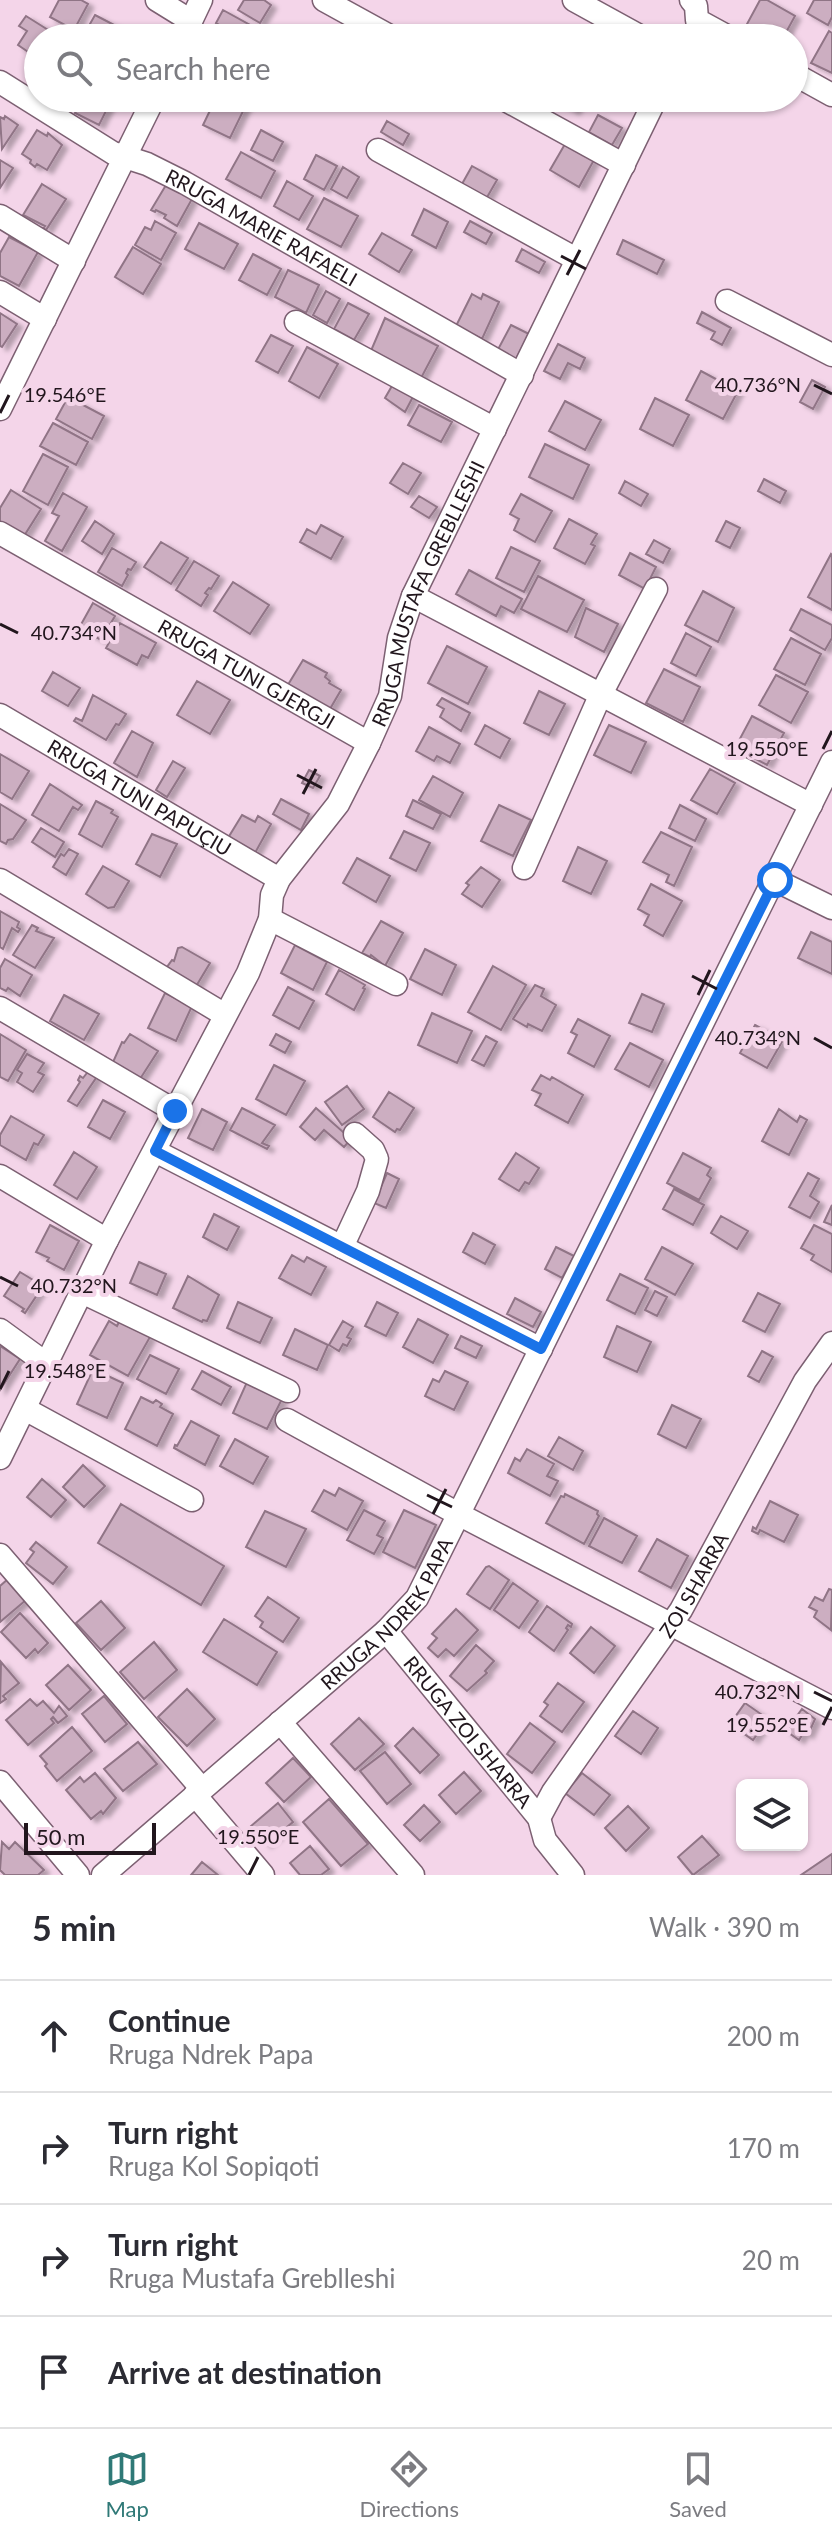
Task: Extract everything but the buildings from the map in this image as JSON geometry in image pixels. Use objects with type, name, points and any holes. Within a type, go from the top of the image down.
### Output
[{"type":"street","points":[[157,0],[182,24]]},
{"type":"street","points":[[189,24],[201,0]]},
{"type":"street","points":[[324,0],[368,24]]},
{"type":"street","points":[[574,0],[618,24]]},
{"type":"street","name":"RRUGA MARIE RAFAELI","points":[[0,82],[24,97]]},
{"type":"street","points":[[808,82],[832,95]]},
{"type":"street","name":"RRUGA MARIE RAFAELI","points":[[48,112],[113,153],[185,183],[522,375]]},
{"type":"street","points":[[0,409],[147,112]]},
{"type":"street","points":[[527,112],[624,165]]},
{"type":"street","name":"RRUGA MUSTAFA GREBLLESHI","points":[[0,1458],[107,1240],[253,963],[270,919],[272,895],[279,879],[338,804],[369,743],[390,696],[399,638],[413,596],[649,112]]},
{"type":"street","points":[[378,150],[576,259]]},
{"type":"street","points":[[0,216],[74,261]]},
{"type":"street","points":[[0,292],[45,319]]},
{"type":"street","points":[[727,301],[832,355]]},
{"type":"street","points":[[296,322],[495,429]]},
{"type":"street","name":"RRUGA TUNI GJERGJI","points":[[0,533],[369,743]]},
{"type":"street","points":[[524,868],[600,696],[656,589]]},
{"type":"street","points":[[413,596],[811,805]]},
{"type":"street","name":"RRUGA TUNI PAPUÇIU","points":[[0,715],[279,879]]},
{"type":"street","name":"RRUGA NDREK PAPA","points":[[103,1875],[386,1631],[417,1598],[832,762]]},
{"type":"street","points":[[0,880],[225,1015]]},
{"type":"street","points":[[775,880],[832,908]]},
{"type":"street","points":[[270,919],[396,984]]},
{"type":"street","points":[[0,1008],[175,1111]]},
{"type":"street","points":[[342,1247],[368,1191],[377,1159],[373,1150],[355,1134]]},
{"type":"street","points":[[155,1151],[541,1349]]},
{"type":"street","points":[[0,1176],[107,1240]]},
{"type":"street","points":[[82,1292],[288,1391]]},
{"type":"street","points":[[0,1330],[48,1365]]},
{"type":"street","name":"ZOI SHARRA","points":[[539,1818],[553,1792],[671,1626],[805,1381],[832,1343]]},
{"type":"street","points":[[25,1409],[192,1500]]},
{"type":"street","points":[[287,1420],[460,1515],[832,1708]]},
{"type":"street","points":[[0,1555],[198,1792],[263,1875]]},
{"type":"street","name":"RRUGA ZOI SHARRA","points":[[386,1631],[539,1818],[545,1840],[573,1875]]},
{"type":"street","points":[[280,1722],[413,1875]]},
{"type":"street","points":[[0,1782],[78,1875]]},
{"type":"route","points":[[175,1111],[155,1151],[541,1349],[775,880]]}]
